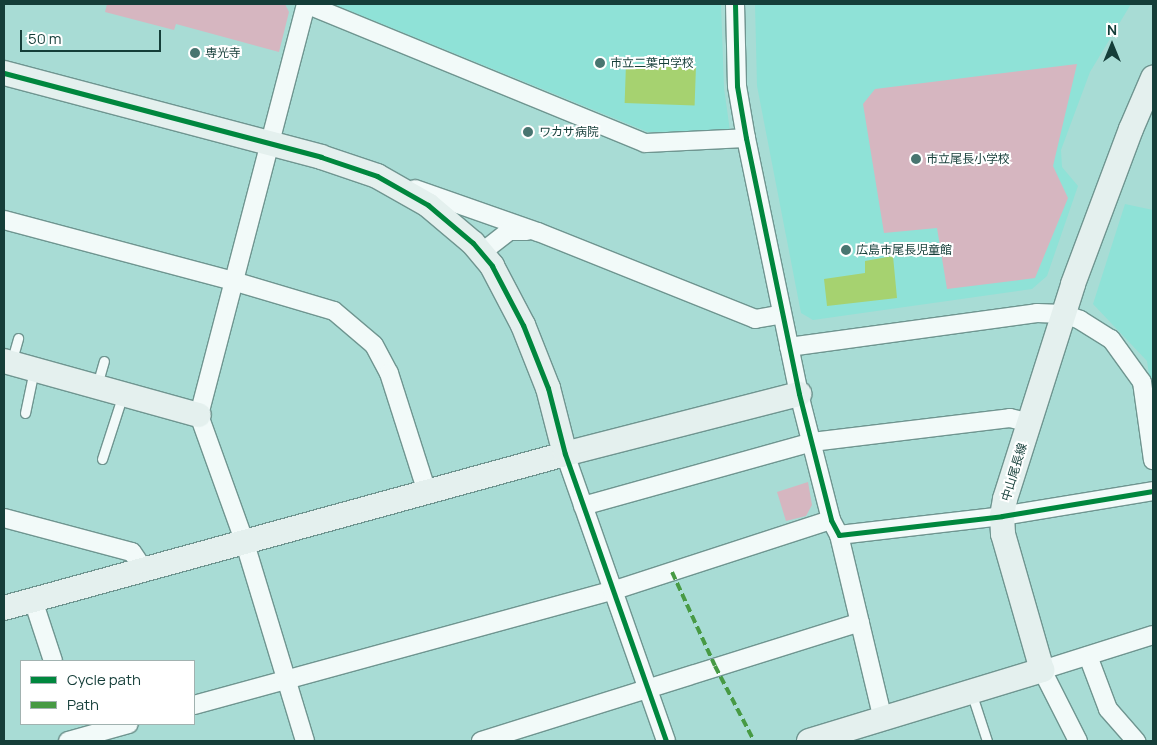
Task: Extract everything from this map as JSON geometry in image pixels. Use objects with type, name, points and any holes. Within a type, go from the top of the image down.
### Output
[{"type":"street","points":[[305,741],[245,543],[199,415],[306,4],[645,143],[746,138]]},
{"type":"street","points":[[735,4],[737,86],[782,314],[799,394],[860,622],[883,719]]},
{"type":"street","points":[[4,73],[321,156],[538,232],[755,319],[782,314]]},
{"type":"street","name":"中山尾長線","points":[[1042,670],[1003,534],[1002,516],[1005,499],[1064,314],[1131,129],[1153,78]]},
{"type":"street","points":[[377,176],[428,205],[473,243],[492,266],[523,326],[548,388],[565,454],[666,741]]},
{"type":"street","points":[[4,220],[233,281],[334,311],[374,344],[388,373],[427,492]]},
{"type":"street","points":[[481,253],[509,231],[538,232]]},
{"type":"street","points":[[789,347],[1037,313],[1064,314],[1080,320],[1111,339],[1142,382],[1153,460]]},
{"type":"street","points":[[7,362],[199,415]]},
{"type":"street","points":[[4,608],[565,454],[799,394]]},
{"type":"street","points":[[583,506],[812,442],[1010,418],[1030,423]]},
{"type":"street","points":[[195,705],[612,591],[835,527],[1002,516],[1153,491]]},
{"type":"street","points":[[4,518],[132,552],[144,570]]},
{"type":"street","points":[[33,600],[53,660]]},
{"type":"street","points":[[481,741],[860,622]]},
{"type":"street","points":[[814,741],[855,731],[883,719],[1153,635]]},
{"type":"street","points":[[1088,656],[1108,709],[1136,741]]},
{"type":"street","points":[[1042,670],[1078,741]]},
{"type":"street","points":[[75,736],[124,725]]},
{"type":"lane","points":[[7,362],[18,338]]},
{"type":"lane","points":[[97,387],[104,361]]},
{"type":"lane","points":[[24,413],[34,370]]},
{"type":"lane","points":[[102,458],[123,394]]},
{"type":"lane","points":[[971,692],[987,741]]},
{"type":"shaded area","points":[[107,4],[285,4],[289,12],[279,52],[176,24],[174,30],[105,12]]},
{"type":"shaded area","name":"市立二葉中学校","points":[[333,4],[721,4],[724,88],[730,131],[648,132]]},
{"type":"shaded area","name":"市立尾長小学校","points":[[755,4],[1131,4],[1090,72],[1061,150],[1062,167],[1078,186],[1047,276],[1032,289],[813,320],[801,313],[757,86]]},
{"type":"shaded area","points":[[626,64],[696,66],[695,105],[625,103]]},
{"type":"shaded area","points":[[1077,64],[1053,166],[1068,198],[1035,278],[947,289],[937,228],[884,233],[863,104],[875,89]]},
{"type":"shaded area","points":[[1125,204],[1153,210],[1153,401],[1147,361],[1093,304]]},
{"type":"shaded area","points":[[893,256],[897,298],[827,306],[824,279],[865,273],[865,261]]},
{"type":"shaded area","points":[[808,482],[812,505],[806,516],[786,521],[777,492]]},
{"type":"marked path","points":[[672,572],[715,666],[754,741]]},
{"type":"cycle path","points":[[735,4],[737,86],[746,138],[799,394],[831,520],[839,535],[1002,516],[1153,491]]},
{"type":"cycle path","points":[[4,73],[321,157],[377,176],[428,205],[473,243],[492,266],[523,325],[548,388],[565,454],[666,741]]},
{"type":"place","name":"専光寺","points":[[195,53]]},
{"type":"place","name":"市立二葉中学校","points":[[600,63]]},
{"type":"place","name":"ワカサ病院","points":[[528,132]]},
{"type":"place","name":"市立尾長小学校","points":[[916,159]]},
{"type":"place","name":"広島市尾長児童館","points":[[846,250]]}]
